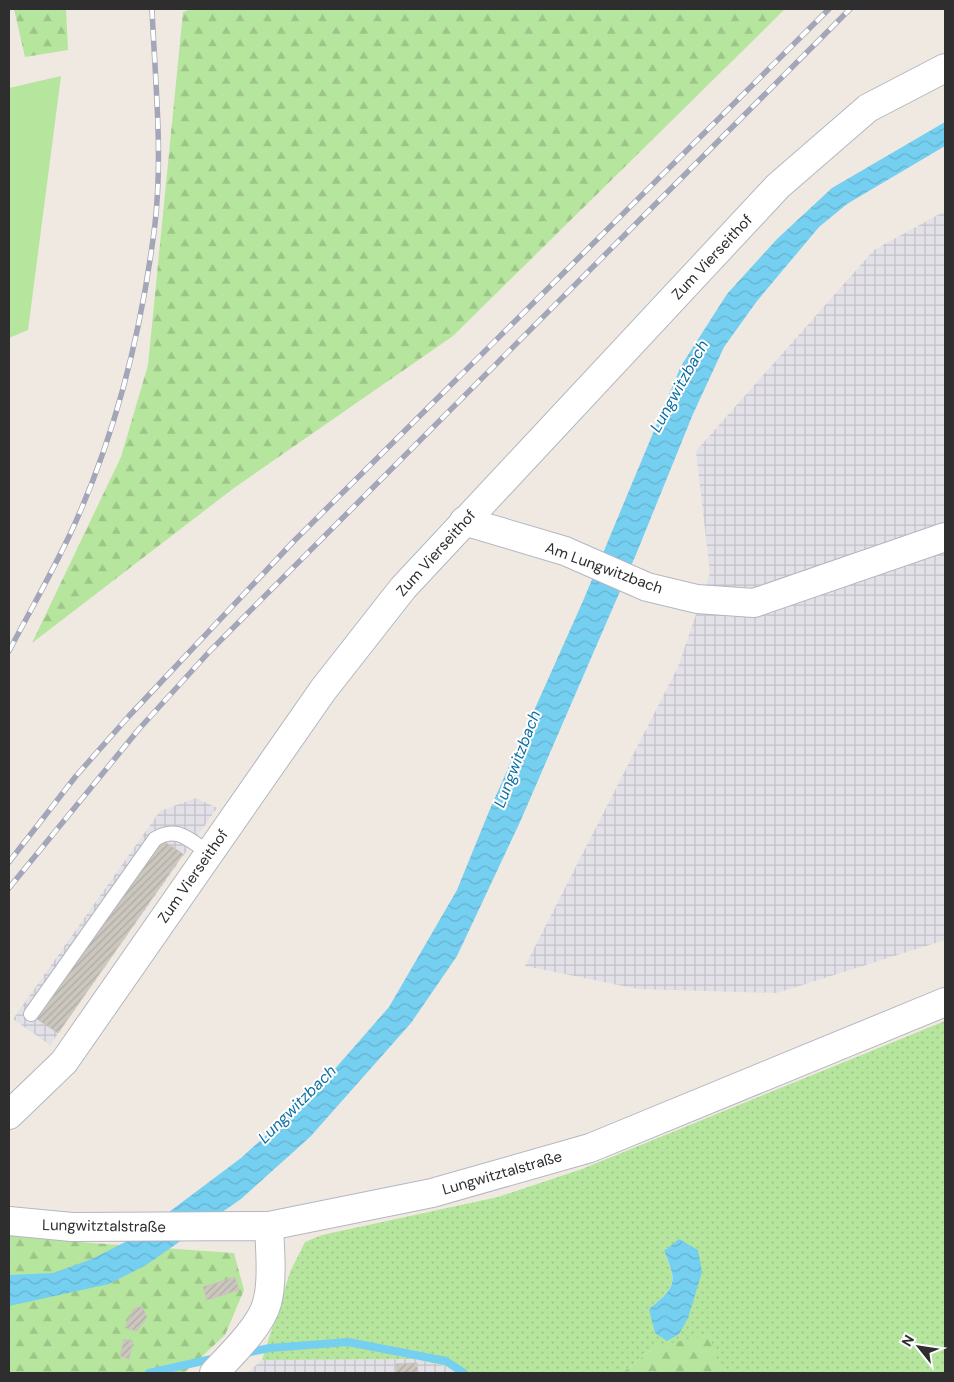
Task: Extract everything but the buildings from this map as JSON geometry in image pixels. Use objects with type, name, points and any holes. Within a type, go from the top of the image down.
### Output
[{"type":"street","name":"Zum Vierseithof","points":[[9,1115],[64,1062],[323,690],[404,588],[778,186],[868,108],[945,68]]},
{"type":"street","name":"Am Lungwitzbach","points":[[464,522],[565,551],[647,587],[697,599],[754,603],[945,537]]},
{"type":"street","name":"Lungwitztalstraße","points":[[9,1213],[21,1222],[72,1228],[269,1226],[432,1193],[590,1148],[945,1002]]},
{"type":"street","points":[[214,1373],[247,1338],[267,1304],[270,1260],[269,1226]]},
{"type":"lane","points":[[31,1014],[155,840],[165,833],[181,834],[209,853]]},
{"type":"shaded area","points":[[945,211],[945,940],[777,993],[638,989],[525,966],[678,667],[710,573],[696,451],[874,250]]},
{"type":"shaded area","points":[[196,798],[217,808],[50,1045],[13,1019],[160,811]]},
{"type":"shaded area","points":[[417,1359],[448,1367],[456,1373],[247,1373],[262,1360]]},
{"type":"green space","points":[[14,9],[66,9],[68,50],[25,57]]},
{"type":"green space","points":[[191,9],[785,9],[453,336],[234,488],[32,643],[121,457],[148,365],[183,12]]},
{"type":"green space","points":[[61,76],[28,330],[9,338],[9,88]]},
{"type":"green space","points":[[945,1021],[945,1373],[722,1373],[655,1347],[622,1373],[456,1373],[448,1367],[417,1359],[262,1360],[290,1272],[305,1242],[322,1235],[498,1197],[582,1169]],"holes":[[[664,1251],[702,1272],[649,1309],[669,1290],[671,1284],[671,1271]]]},
{"type":"green space","points":[[9,1234],[91,1243],[234,1253],[244,1290],[225,1335],[184,1373],[9,1373]]},
{"type":"green space","points":[[709,1334],[722,1373],[622,1373],[655,1347]]},
{"type":"water","name":"Lungwitzbach","points":[[945,122],[945,146],[847,204],[819,227],[757,301],[724,347],[693,414],[637,552],[520,822],[457,956],[411,1023],[310,1137],[241,1199],[146,1265],[109,1284],[9,1306],[9,1275],[53,1273],[92,1259],[137,1236],[241,1158],[319,1087],[389,1007],[457,890],[490,809],[583,601],[681,366],[727,294],[777,239],[832,188]]},
{"type":"water","points":[[679,1239],[698,1250],[702,1272],[688,1318],[679,1334],[667,1341],[655,1333],[649,1309],[665,1295],[672,1284],[673,1278],[664,1251]]},
{"type":"waterway","points":[[245,1353],[270,1348],[348,1342],[446,1361],[464,1373]]},
{"type":"waterway","points":[[149,1373],[216,1358]]},
{"type":"railway","points":[[9,651],[57,561],[88,494],[114,419],[135,342],[150,263],[157,197],[158,117],[152,9]]},
{"type":"railway","points":[[9,862],[76,776],[129,716],[294,541],[829,9]]},
{"type":"railway","points":[[9,888],[139,729],[210,651],[850,9]]}]
